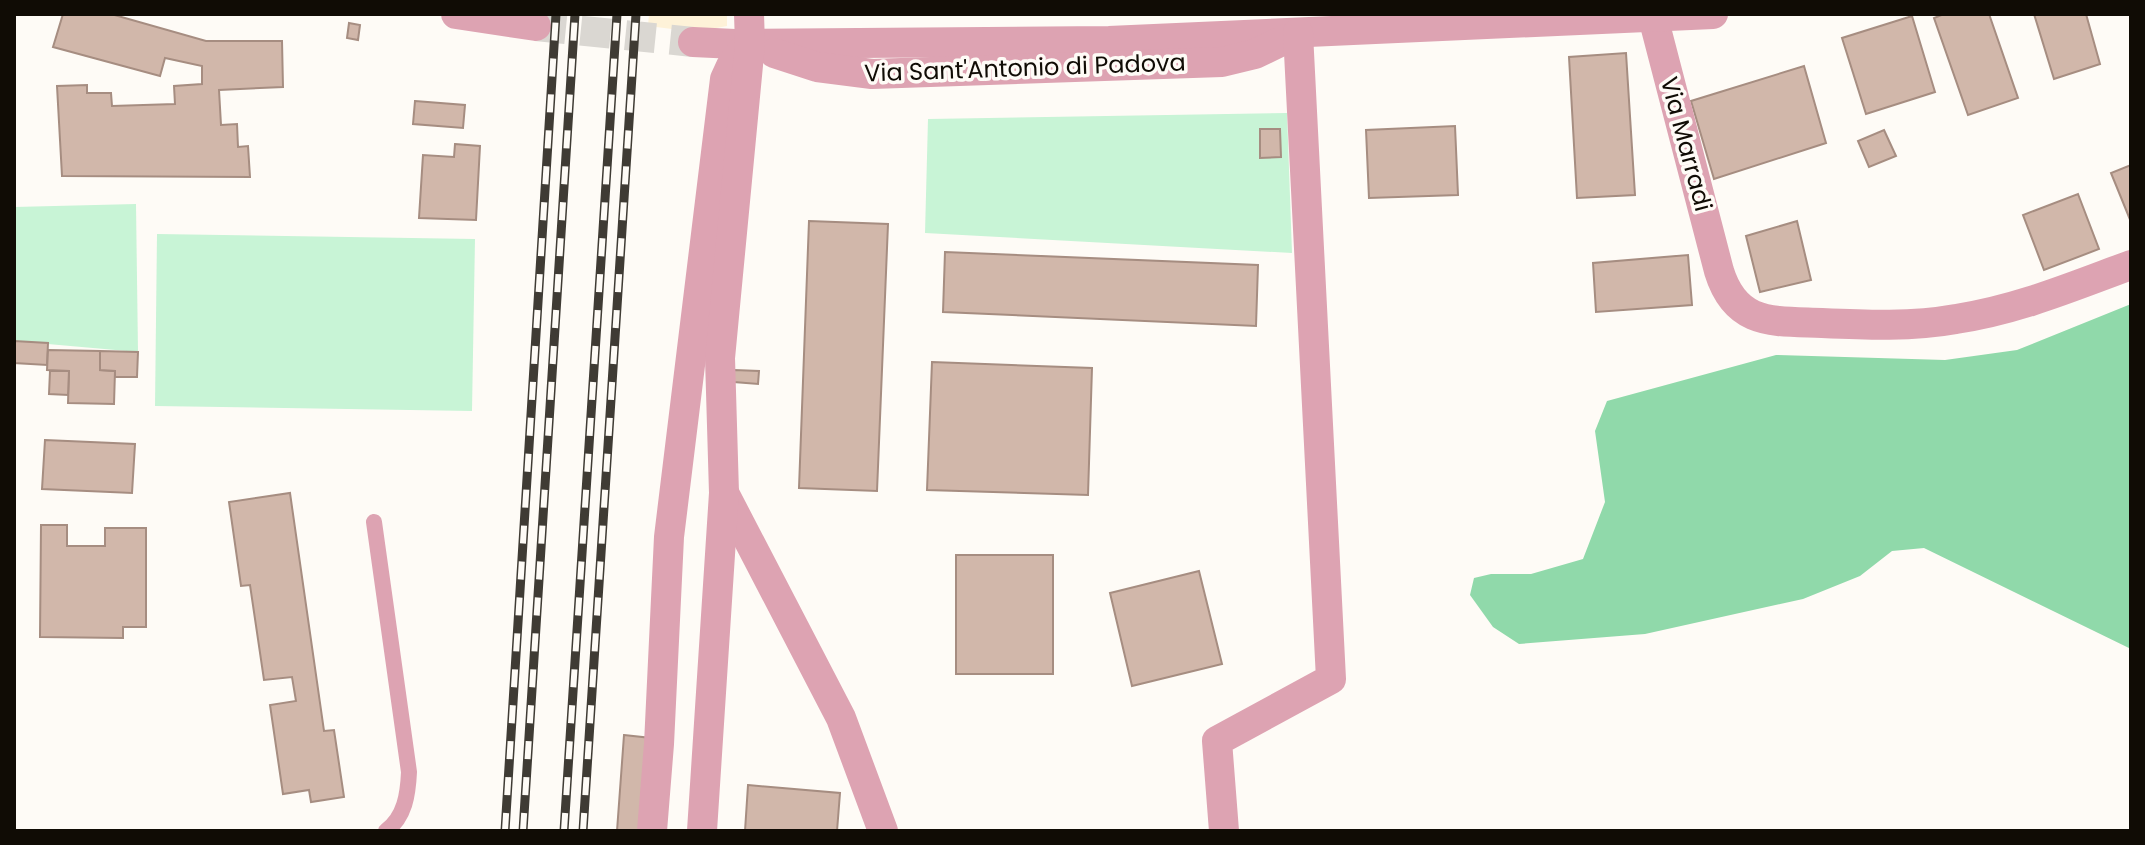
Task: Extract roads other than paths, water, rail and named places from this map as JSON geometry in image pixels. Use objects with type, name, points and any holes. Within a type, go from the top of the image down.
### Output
[{"type":"street","points":[[456,14],[536,26]]},
{"type":"street","points":[[702,831],[724,493],[720,358],[750,44],[749,14]]},
{"type":"street","name":"Via Sant'Antonio di Padova","points":[[693,42],[1070,42],[1713,14]]},
{"type":"street","name":"Via Marradi","points":[[1653,17],[1719,271],[1728,295],[1742,309],[1781,321],[1887,325],[1971,317],[2033,300],[2131,265]]},
{"type":"street","points":[[1224,831],[1217,741],[1331,679],[1298,33]]},
{"type":"street","points":[[652,831],[669,537],[723,95],[731,66],[750,44]]},
{"type":"street","points":[[724,493],[841,718],[883,831]]},
{"type":"lane","points":[[374,522],[409,772],[400,817],[386,831]]},
{"type":"tunnel","points":[[536,26],[693,42]]},
{"type":"railway","points":[[505,831],[556,14]]},
{"type":"railway","points":[[523,831],[575,14]]},
{"type":"railway","points":[[564,831],[617,14]]},
{"type":"railway","points":[[583,831],[636,14]]}]
